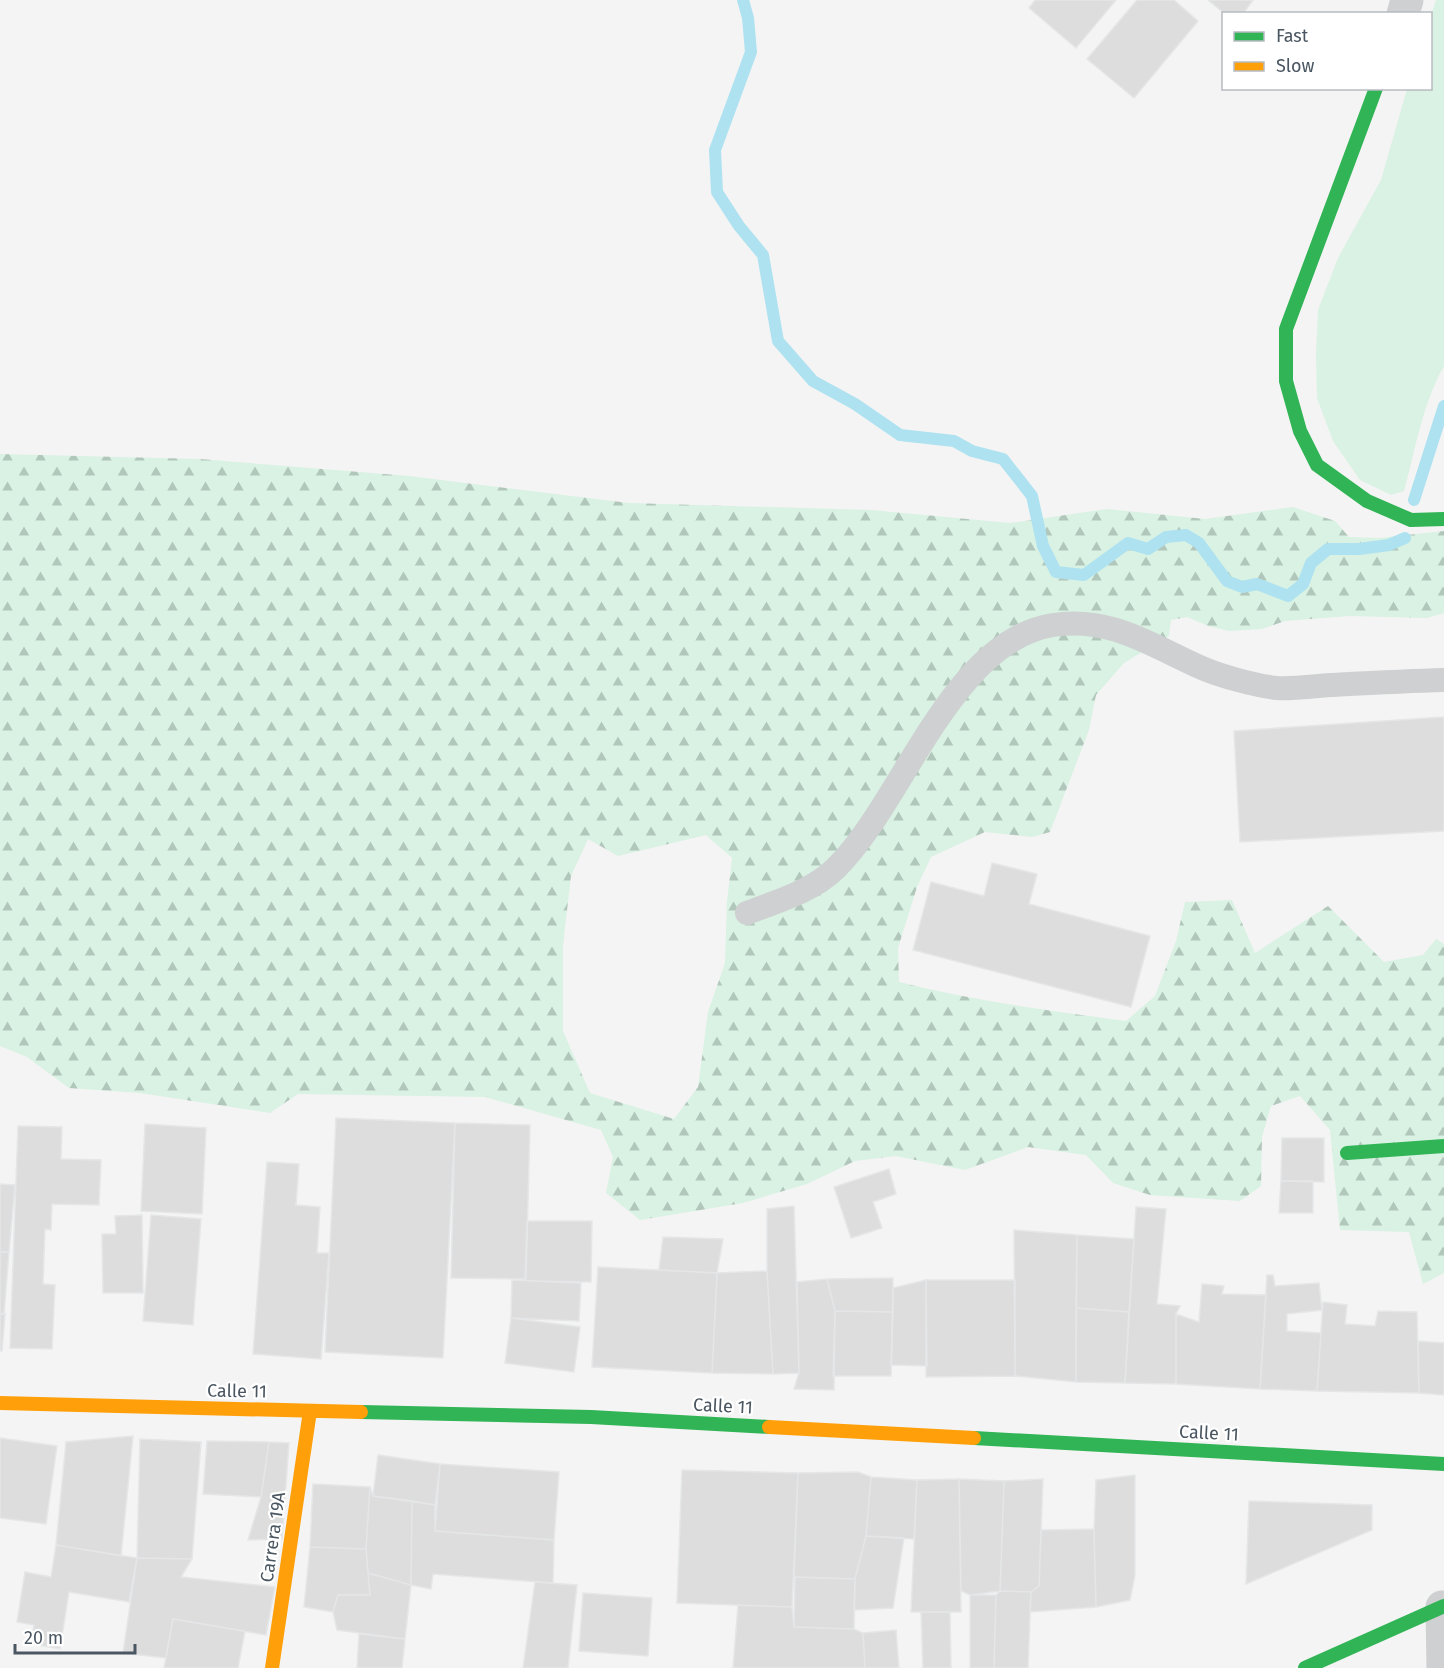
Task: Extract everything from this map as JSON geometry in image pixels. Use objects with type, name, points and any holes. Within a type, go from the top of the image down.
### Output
[{"type":"street","points":[[1375,90],[1286,329],[1286,381],[1300,431],[1317,465],[1366,501],[1411,519],[1444,519]]},
{"type":"street","points":[[1347,1153],[1444,1146]]},
{"type":"street","name":"Calle 11","points":[[0,1403],[591,1417],[1444,1464]]},
{"type":"street","name":"Carrera 19A","points":[[272,1668],[310,1411]]},
{"type":"street","points":[[1305,1668],[1443,1607],[1443,1668]]},
{"type":"lane","points":[[747,913],[817,885],[835,869],[860,842],[957,692],[981,664],[1022,635],[1053,626],[1095,623],[1132,633],[1205,670],[1276,688],[1444,680]]},
{"type":"green space","points":[[1436,0],[1444,0],[1444,366],[1425,411],[1404,491],[1391,495],[1360,480],[1333,441],[1317,398],[1318,310],[1338,258],[1381,180],[1407,90],[1432,90],[1432,12]]},
{"type":"green space","points":[[0,454],[200,459],[409,476],[629,503],[871,510],[1010,523],[1107,509],[1205,519],[1293,507],[1335,521],[1349,537],[1379,538],[1444,531],[1444,613],[1427,618],[1349,616],[1285,621],[1262,629],[1229,631],[1208,626],[1187,617],[1171,620],[1169,636],[1124,663],[1096,695],[1089,730],[1050,832],[1032,837],[985,832],[931,857],[917,887],[898,948],[899,982],[984,1000],[1126,1021],[1155,996],[1176,941],[1185,902],[1232,900],[1255,953],[1328,906],[1384,962],[1423,955],[1436,939],[1444,944],[1444,1273],[1423,1284],[1409,1232],[1340,1230],[1330,1130],[1300,1096],[1271,1106],[1262,1137],[1261,1186],[1240,1201],[1150,1195],[1113,1183],[1086,1155],[1028,1147],[965,1170],[896,1156],[855,1161],[807,1184],[743,1203],[640,1220],[606,1193],[613,1157],[601,1130],[485,1097],[298,1094],[270,1113],[140,1093],[69,1088],[27,1057],[0,1046]],"holes":[[[706,835],[732,858],[727,901],[725,963],[708,1012],[698,1087],[674,1119],[590,1093],[563,1031],[563,945],[571,876],[588,839],[618,856]]]},
{"type":"building","points":[[1035,0],[1116,0],[1076,48],[1029,8]]},
{"type":"building","points":[[1137,0],[1174,0],[1198,21],[1134,98],[1087,59]]},
{"type":"building","points":[[1208,0],[1253,0],[1244,12],[1223,12]]},
{"type":"building","points":[[1444,717],[1444,831],[1240,842],[1234,731]]},
{"type":"building","points":[[992,863],[1037,874],[1029,904],[1150,936],[1131,1007],[913,950],[931,882],[984,896]]},
{"type":"building","points":[[336,1118],[455,1123],[443,1358],[325,1352]]},
{"type":"building","points":[[455,1123],[530,1125],[526,1279],[451,1278]]},
{"type":"building","points":[[145,1124],[206,1128],[202,1214],[141,1211]]},
{"type":"building","points":[[18,1126],[62,1127],[61,1159],[101,1160],[99,1205],[52,1204],[51,1230],[45,1229],[43,1284],[55,1285],[52,1349],[10,1348]]},
{"type":"building","points":[[1282,1138],[1324,1138],[1324,1182],[1281,1181]]},
{"type":"building","points":[[267,1162],[299,1164],[296,1205],[320,1207],[317,1253],[329,1253],[321,1359],[253,1354]]},
{"type":"building","points":[[889,1169],[896,1194],[873,1202],[882,1228],[851,1238],[834,1187]]},
{"type":"building","points":[[1281,1181],[1313,1181],[1313,1213],[1279,1213]]},
{"type":"building","points":[[0,1184],[15,1185],[9,1252],[0,1252]]},
{"type":"building","points":[[794,1206],[799,1373],[773,1374],[767,1271],[767,1209]]},
{"type":"building","points":[[1136,1207],[1166,1209],[1157,1304],[1180,1306],[1176,1314],[1176,1384],[1125,1383]]},
{"type":"building","points":[[142,1215],[143,1293],[103,1293],[102,1234],[116,1234],[115,1216]]},
{"type":"building","points":[[151,1215],[201,1219],[193,1325],[143,1321]]},
{"type":"building","points":[[527,1221],[592,1221],[591,1282],[525,1281]]},
{"type":"building","points":[[1014,1230],[1077,1235],[1076,1382],[1015,1376]]},
{"type":"building","points":[[1077,1235],[1134,1239],[1129,1312],[1076,1308]]},
{"type":"building","points":[[663,1237],[723,1239],[717,1273],[659,1270]]},
{"type":"building","points":[[0,1252],[9,1252],[4,1314],[0,1313]]},
{"type":"building","points":[[598,1267],[717,1273],[712,1373],[592,1367]]},
{"type":"building","points":[[767,1271],[773,1374],[712,1373],[717,1273]]},
{"type":"building","points":[[1267,1275],[1273,1275],[1275,1286],[1319,1283],[1322,1310],[1287,1314],[1287,1331],[1321,1333],[1317,1391],[1260,1389]]},
{"type":"building","points":[[893,1278],[893,1312],[835,1311],[827,1279]]},
{"type":"building","points":[[827,1279],[835,1311],[834,1390],[794,1389],[799,1373],[797,1282]]},
{"type":"building","points":[[512,1280],[581,1283],[579,1321],[511,1318]]},
{"type":"building","points":[[926,1280],[1015,1280],[1015,1376],[926,1377]]},
{"type":"building","points":[[926,1280],[927,1366],[891,1365],[893,1288]]},
{"type":"building","points":[[1202,1284],[1224,1286],[1222,1294],[1266,1295],[1260,1389],[1176,1384],[1176,1314],[1199,1322]]},
{"type":"building","points":[[1323,1302],[1347,1305],[1345,1324],[1375,1326],[1378,1311],[1417,1312],[1419,1393],[1317,1391]]},
{"type":"building","points":[[1076,1308],[1129,1312],[1125,1383],[1076,1382]]},
{"type":"building","points":[[835,1311],[893,1312],[891,1376],[833,1376]]},
{"type":"building","points":[[0,1314],[5,1314],[2,1351],[0,1351]]},
{"type":"building","points":[[511,1318],[580,1327],[574,1372],[505,1363]]},
{"type":"building","points":[[1418,1341],[1444,1343],[1444,1395],[1419,1393]]},
{"type":"building","points":[[133,1436],[121,1556],[56,1545],[66,1442]]},
{"type":"building","points":[[0,1438],[57,1446],[46,1524],[0,1518]]},
{"type":"building","points":[[140,1439],[201,1442],[192,1559],[137,1558]]},
{"type":"building","points":[[207,1441],[269,1442],[261,1497],[203,1494]]},
{"type":"building","points":[[269,1442],[289,1443],[282,1539],[248,1540],[261,1497]]},
{"type":"building","points":[[378,1455],[440,1464],[435,1505],[373,1496]]},
{"type":"building","points":[[440,1464],[559,1472],[554,1540],[435,1531]]},
{"type":"building","points":[[682,1470],[798,1473],[792,1607],[677,1603]]},
{"type":"building","points":[[858,1472],[871,1477],[866,1536],[855,1579],[794,1577],[798,1473]]},
{"type":"building","points":[[1135,1475],[1135,1575],[1130,1600],[1096,1607],[1094,1531],[1096,1480]]},
{"type":"building","points":[[871,1477],[917,1480],[914,1539],[866,1536]]},
{"type":"building","points":[[959,1479],[1004,1481],[1000,1591],[970,1595],[961,1591]]},
{"type":"building","points":[[959,1479],[961,1612],[911,1612],[917,1480]]},
{"type":"building","points":[[1043,1479],[1039,1586],[1031,1592],[1000,1591],[1004,1481]]},
{"type":"building","points":[[313,1484],[370,1487],[366,1549],[310,1547]]},
{"type":"building","points":[[370,1487],[373,1496],[412,1501],[411,1585],[368,1573],[366,1549]]},
{"type":"building","points":[[412,1501],[435,1505],[435,1531],[554,1540],[553,1583],[433,1574],[431,1589],[411,1585]]},
{"type":"building","points":[[1249,1501],[1372,1505],[1372,1530],[1246,1584]]},
{"type":"building","points":[[1094,1529],[1096,1607],[1030,1612],[1031,1592],[1039,1586],[1041,1530]]},
{"type":"building","points":[[866,1536],[904,1538],[893,1608],[854,1610],[855,1579]]},
{"type":"building","points":[[56,1545],[137,1558],[129,1602],[69,1592],[60,1649],[31,1644],[34,1625],[17,1622],[25,1572],[51,1577]]},
{"type":"building","points":[[310,1547],[366,1549],[370,1595],[338,1595],[333,1612],[304,1607]]},
{"type":"building","points":[[137,1558],[192,1559],[181,1577],[275,1587],[266,1635],[173,1619],[166,1658],[123,1653]]},
{"type":"building","points":[[368,1573],[411,1585],[405,1639],[337,1630],[333,1612],[338,1595],[370,1595]]},
{"type":"building","points":[[795,1577],[855,1579],[854,1629],[794,1627]]},
{"type":"building","points":[[535,1582],[577,1585],[568,1668],[523,1668]]},
{"type":"building","points":[[1000,1591],[1031,1592],[1028,1668],[994,1668],[996,1595]]},
{"type":"building","points":[[583,1593],[652,1598],[648,1656],[579,1651]]},
{"type":"building","points":[[970,1595],[996,1595],[994,1668],[970,1668]]},
{"type":"building","points":[[738,1605],[792,1607],[794,1627],[854,1629],[863,1633],[865,1668],[733,1668]]},
{"type":"building","points":[[921,1612],[950,1612],[951,1668],[923,1668]]},
{"type":"building","points":[[173,1619],[245,1631],[238,1668],[164,1668]]},
{"type":"building","points":[[896,1630],[899,1668],[865,1668],[863,1633]]},
{"type":"building","points":[[359,1634],[405,1639],[402,1668],[357,1668]]},
{"type":"waterway","points":[[743,0],[748,18],[751,52],[715,150],[717,192],[739,226],[763,255],[778,341],[813,381],[855,404],[900,435],[954,441],[972,451],[1003,459],[1032,496],[1043,546],[1056,572],[1084,575],[1128,543],[1148,549],[1166,537],[1186,535],[1199,543],[1227,581],[1242,587],[1257,584],[1288,596],[1303,584],[1311,563],[1328,549],[1359,549],[1389,545],[1405,538]]},
{"type":"waterway","points":[[1414,500],[1444,406]]},
{"type":"traffic: fast","points":[[1375,90],[1286,329],[1286,381],[1300,431],[1317,465],[1367,501],[1411,520],[1444,519]]},
{"type":"traffic: fast","points":[[1347,1153],[1444,1146]]},
{"type":"traffic: fast","points":[[361,1412],[591,1417],[769,1427]]},
{"type":"traffic: fast","points":[[974,1438],[1444,1464]]},
{"type":"traffic: fast","points":[[1305,1668],[1444,1606]]},
{"type":"traffic: slow","points":[[0,1403],[361,1412]]},
{"type":"traffic: slow","points":[[272,1668],[310,1411]]},
{"type":"traffic: slow","points":[[769,1427],[974,1438]]}]
